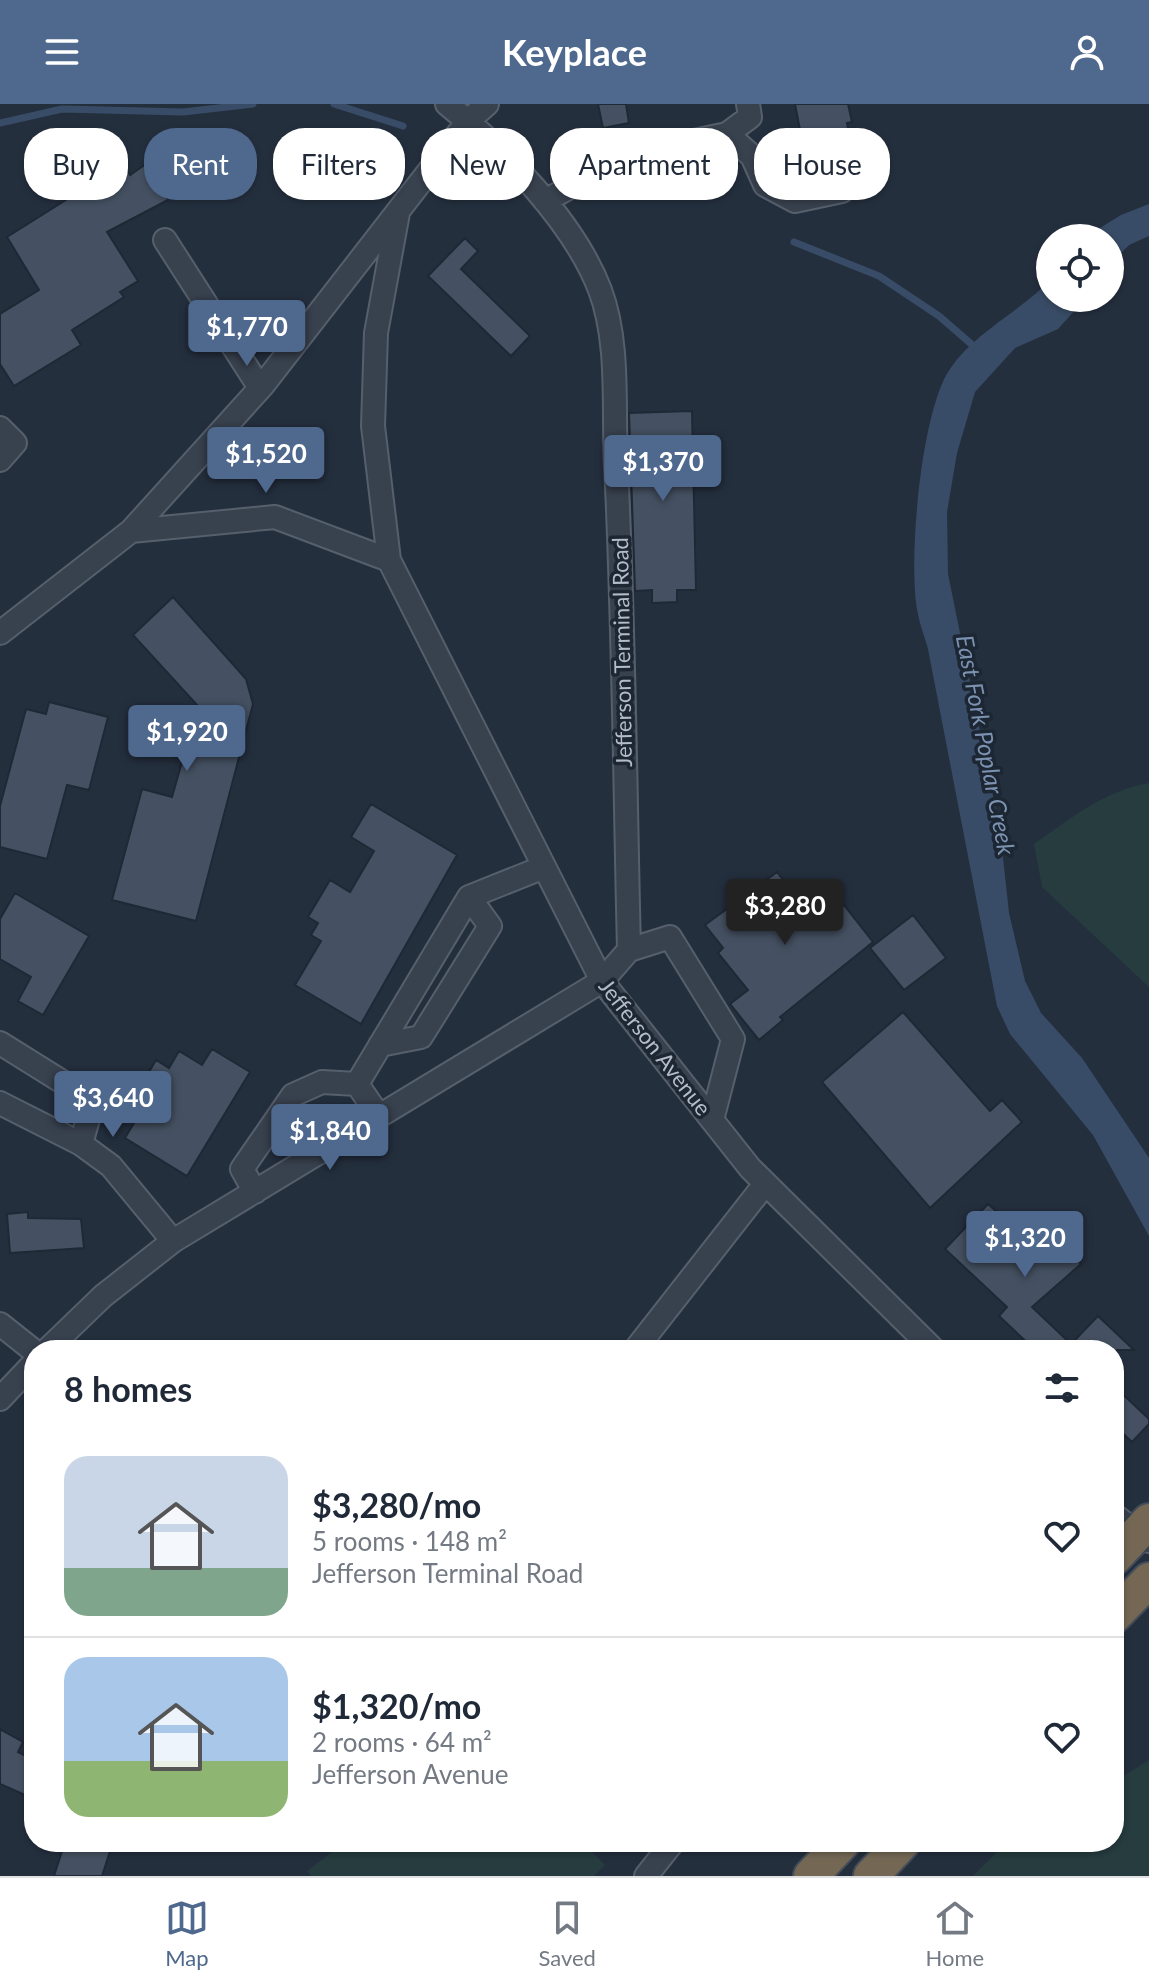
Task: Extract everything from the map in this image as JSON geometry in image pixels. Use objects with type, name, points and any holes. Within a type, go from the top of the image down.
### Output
[{"type":"highway","points":[[1124,1545],[1137,1528]]},
{"type":"highway","points":[[1124,1606],[1149,1580]]},
{"type":"highway","points":[[811,1876],[834,1852]]},
{"type":"highway","points":[[871,1876],[894,1852]]},
{"type":"street","points":[[447,104],[468,121]]},
{"type":"street","points":[[0,633],[131,531],[260,388],[468,121],[487,104]]},
{"type":"street","points":[[735,128],[750,117],[748,104]]},
{"type":"street","name":"Jefferson Terminal Road","points":[[468,121],[545,201],[600,290],[610,332],[618,506],[629,950]]},
{"type":"street","points":[[738,144],[754,160]]},
{"type":"street","points":[[545,201],[550,198]]},
{"type":"street","name":"Jefferson Avenue","points":[[398,213],[376,333],[374,410],[389,560],[602,981],[765,1184],[924,1340]]},
{"type":"street","points":[[165,240],[260,388]]},
{"type":"street","points":[[131,531],[275,517],[389,560]]},
{"type":"street","points":[[357,1084],[469,897],[544,867]]},
{"type":"street","points":[[380,1045],[421,1037],[490,926],[469,897]]},
{"type":"street","points":[[57,1340],[103,1296],[173,1241],[602,981],[629,950],[670,937],[733,1039],[712,1120]]},
{"type":"street","points":[[0,1043],[93,1101],[81,1144]]},
{"type":"street","points":[[255,1192],[242,1169],[293,1095],[322,1082],[357,1084]]},
{"type":"street","points":[[357,1084],[379,1116]]},
{"type":"street","points":[[0,1103],[81,1144],[111,1166],[173,1241]]},
{"type":"street","points":[[643,1340],[765,1184]]},
{"type":"street","points":[[0,1324],[24,1343]]},
{"type":"street","points":[[0,1399],[24,1374]]},
{"type":"street","points":[[646,1876],[665,1852]]},
{"type":"green space","points":[[1149,783],[1149,987],[1042,887],[1034,844],[1103,799]]},
{"type":"green space","points":[[1149,1760],[1149,1876],[973,1876],[997,1852],[1124,1852],[1124,1776]]},
{"type":"green space","points":[[332,1852],[592,1852],[605,1865],[594,1876],[311,1876],[307,1871]]},
{"type":"water","points":[[1149,204],[1149,236],[1124,250],[1124,224],[1107,224]]},
{"type":"water","name":"East Fork Poplar Creek","points":[[1036,293],[1036,312],[1073,312],[1058,329],[1015,348],[975,392],[957,453],[947,512],[948,574],[1000,830],[1009,913],[1025,981],[1041,1013],[1082,1058],[1149,1158],[1149,1236],[1093,1135],[1010,1034],[997,1006],[928,649],[918,614],[914,561],[919,488],[931,418],[940,389],[960,356]]},
{"type":"building","points":[[598,104],[626,104],[629,123],[603,128]]},
{"type":"building","points":[[795,104],[848,104],[852,122],[847,123],[848,128],[800,128]]},
{"type":"building","points":[[144,165],[144,200],[168,200],[107,232],[138,281],[120,292],[124,297],[72,330],[81,345],[14,386],[0,364],[0,314],[39,290],[7,237],[66,200],[128,200],[128,172],[130,175]]},
{"type":"building","points":[[465,238],[478,251],[461,269],[530,336],[511,356],[428,276]]},
{"type":"building","points":[[692,411],[696,590],[677,590],[677,602],[652,603],[652,590],[635,591],[629,413]]},
{"type":"building","points":[[173,597],[246,679],[253,704],[196,921],[112,900],[142,789],[172,797],[198,706],[133,635]]},
{"type":"building","points":[[49,702],[108,717],[89,790],[67,785],[47,859],[0,847],[0,806],[26,709],[46,714]]},
{"type":"building","points":[[371,804],[457,855],[361,1024],[295,985],[321,941],[311,935],[318,923],[308,917],[330,880],[350,892],[374,851],[351,837]]},
{"type":"building","points":[[777,872],[792,891],[825,881],[873,942],[780,1017],[783,1020],[759,1040],[730,1004],[748,990],[718,953],[723,948],[705,925]]},
{"type":"building","points":[[15,893],[89,936],[43,1015],[18,1001],[31,977],[0,959],[0,919]]},
{"type":"building","points":[[913,915],[946,958],[904,990],[870,948]]},
{"type":"building","points":[[903,1012],[990,1111],[1002,1100],[1022,1122],[930,1208],[822,1082]]},
{"type":"building","points":[[212,1049],[250,1072],[187,1176],[125,1138],[138,1116],[133,1113],[153,1081],[146,1077],[156,1060],[169,1068],[179,1051],[202,1065]]},
{"type":"building","points":[[988,1204],[1006,1220],[1013,1213],[1053,1250],[1062,1242],[1081,1264],[1032,1307],[1067,1340],[1024,1340],[999,1316],[1007,1307],[945,1249]]},
{"type":"building","points":[[28,1212],[28,1218],[81,1219],[84,1248],[10,1253],[7,1214]]},
{"type":"building","points":[[1098,1316],[1123,1340],[1075,1340]]},
{"type":"building","points":[[1124,1341],[1134,1350],[1124,1350]]},
{"type":"building","points":[[1124,1395],[1149,1419],[1149,1424],[1132,1442],[1124,1434]]},
{"type":"building","points":[[0,1729],[23,1742],[18,1752],[24,1755],[24,1795],[0,1784]]},
{"type":"building","points":[[62,1852],[110,1852],[102,1876],[54,1876]]},
{"type":"waterway","points":[[0,123],[62,109],[183,112],[253,104]]},
{"type":"waterway","points":[[334,104],[403,126]]},
{"type":"waterway","points":[[794,242],[879,276],[939,316],[977,349]]}]
